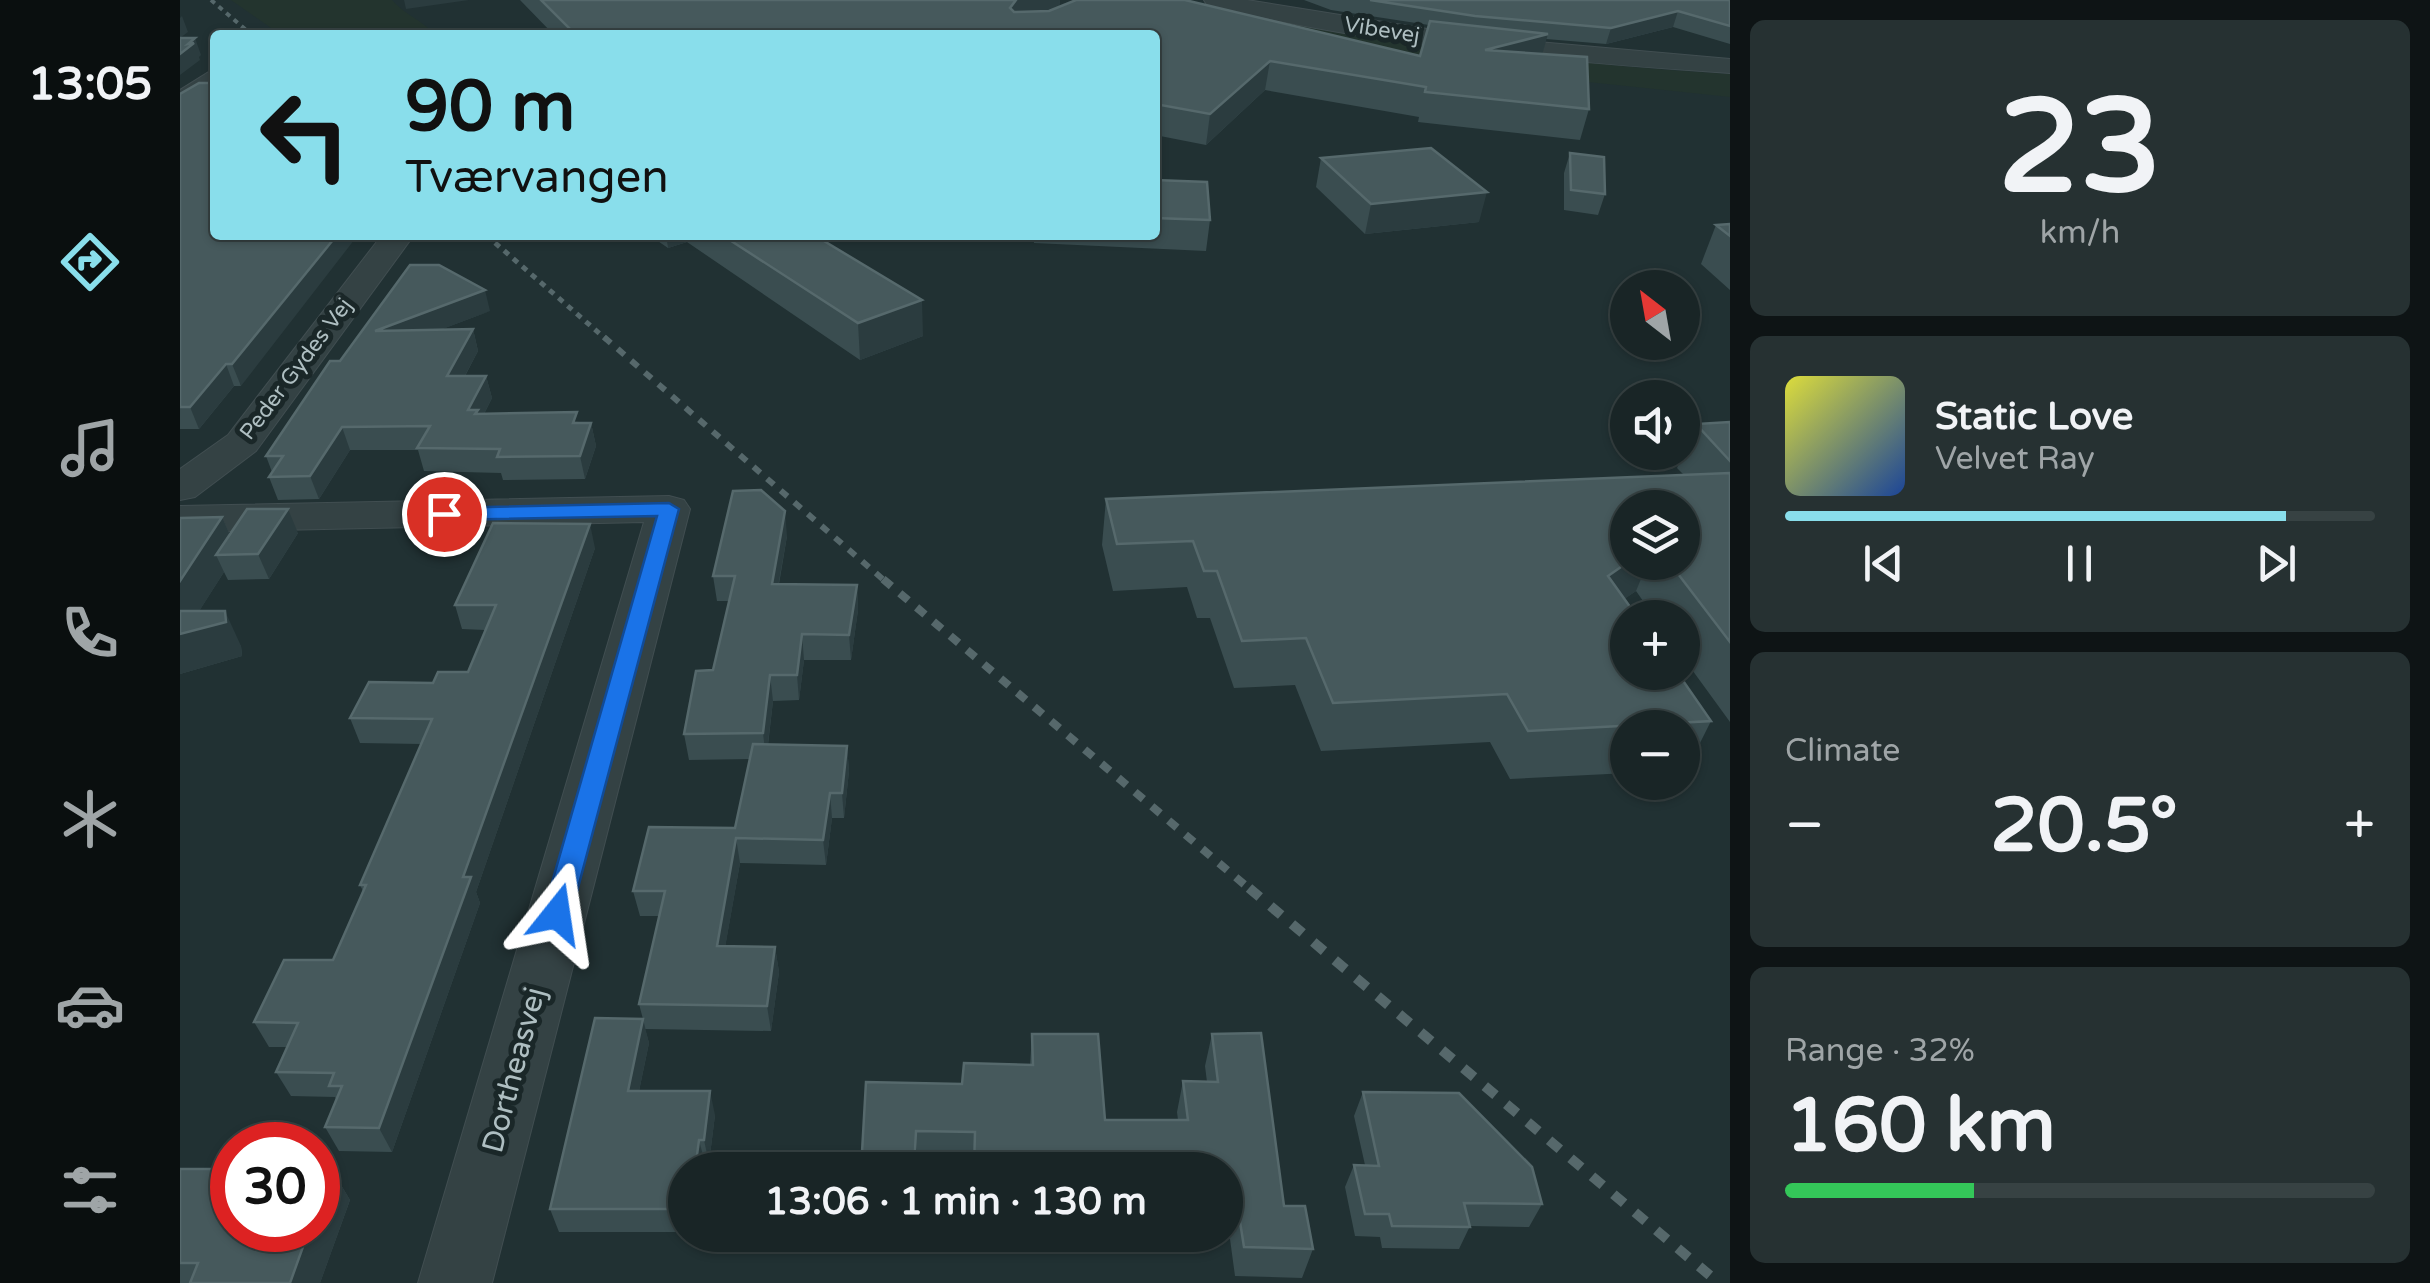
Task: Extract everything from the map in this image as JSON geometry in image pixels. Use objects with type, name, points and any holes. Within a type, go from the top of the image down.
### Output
[{"type":"street","name":"Vibevej","points":[[1215,0],[1372,29],[1502,46],[1730,66]]},
{"type":"street","points":[[180,103],[210,79]]},
{"type":"street","name":"Peder Gydes Vej","points":[[180,488],[242,442],[394,240]]},
{"type":"street","name":"Dortheasvej","points":[[180,519],[669,509],[456,1283]]},
{"type":"green space","points":[[231,0],[392,0],[430,30],[274,30]]},
{"type":"green space","points":[[1218,8],[1473,49],[1730,74],[1730,97],[1437,66]]},
{"type":"building","points":[[541,0],[1016,0],[1010,8],[1014,12],[1049,11],[1076,0],[1185,0],[1420,56],[1430,21],[1548,34],[1485,50],[1587,57],[1589,109],[1425,92],[1426,87],[1270,61],[1210,114],[1160,105],[1160,30],[571,30]]},
{"type":"building","points":[[1370,0],[1730,0],[1730,26],[1678,11],[1611,28],[1475,16]]},
{"type":"building","points":[[180,38],[195,38],[180,54]]},
{"type":"building","points":[[199,83],[210,83],[210,240],[333,240],[232,364],[226,364],[190,407],[180,407],[180,94]]},
{"type":"building","points":[[1431,148],[1487,192],[1371,204],[1321,158]]},
{"type":"building","points":[[1570,153],[1604,157],[1605,194],[1571,190]]},
{"type":"building","points":[[1160,180],[1207,182],[1210,220],[1160,218]]},
{"type":"building","points":[[1730,224],[1730,236],[1716,225]]},
{"type":"building","points":[[730,240],[822,240],[922,300],[858,323]]},
{"type":"building","points":[[410,265],[439,265],[485,290],[375,331],[473,329],[447,376],[486,376],[468,410],[478,410],[475,414],[577,412],[573,423],[591,423],[580,456],[497,457],[500,449],[417,448],[430,426],[342,427],[310,476],[269,477],[283,456],[266,456],[330,361],[340,361]]},
{"type":"building","points":[[1730,422],[1730,461],[1700,428],[1700,424]]},
{"type":"building","points":[[1730,473],[1730,642],[1683,580],[1700,580],[1700,490],[1610,490],[1608,576],[1625,600],[1610,600],[1610,690],[1689,690],[1711,721],[1700,722],[1700,710],[1610,710],[1610,727],[1528,731],[1507,694],[1333,703],[1306,638],[1242,641],[1217,571],[1204,571],[1193,541],[1117,544],[1106,499]]},
{"type":"building","points":[[761,490],[785,511],[772,584],[857,585],[849,635],[802,634],[797,675],[770,675],[763,733],[684,734],[696,671],[713,670],[735,576],[713,576],[733,491]]},
{"type":"building","points":[[247,509],[288,509],[258,554],[216,555]]},
{"type":"building","points":[[222,517],[180,581],[180,518]]},
{"type":"building","points":[[493,523],[590,524],[463,877],[471,877],[379,1128],[340,1127],[340,1122],[327,1122],[342,1086],[329,1086],[334,1073],[276,1072],[298,1023],[254,1022],[284,960],[333,960],[366,885],[360,885],[432,719],[350,718],[369,682],[433,683],[438,672],[468,672],[496,605],[455,605]]},
{"type":"building","points":[[180,611],[225,611],[226,622],[180,634]]},
{"type":"building","points":[[753,744],[847,746],[842,793],[830,793],[823,840],[736,838],[717,946],[775,947],[767,1006],[639,1004],[665,891],[633,891],[649,827],[735,828]]},
{"type":"building","points":[[595,1018],[643,1019],[628,1091],[710,1091],[704,1140],[699,1140],[697,1152],[668,1152],[668,1209],[550,1209]]},
{"type":"building","points":[[1261,1033],[1284,1206],[1305,1206],[1313,1249],[1244,1247],[1243,1152],[974,1152],[975,1132],[916,1131],[915,1152],[862,1152],[866,1082],[962,1084],[964,1063],[1033,1065],[1032,1034],[1098,1034],[1105,1120],[1188,1120],[1183,1081],[1218,1082],[1212,1034]]},
{"type":"building","points":[[1363,1092],[1459,1093],[1532,1167],[1542,1204],[1464,1203],[1470,1227],[1392,1226],[1389,1214],[1365,1214],[1354,1165],[1379,1166]]},
{"type":"building","points":[[180,1169],[210,1169],[210,1252],[301,1252],[290,1283],[190,1283],[198,1263],[180,1263]]},
{"type":"railway","points":[[211,0],[246,30]]},
{"type":"railway","points":[[492,240],[607,340]]},
{"type":"railway","points":[[604,337],[886,582]]},
{"type":"railway","points":[[883,579],[1252,891]]},
{"type":"railway","points":[[1249,888],[1719,1283]]},
{"type":"route","points":[[444,514],[669,509],[557,914]]}]
